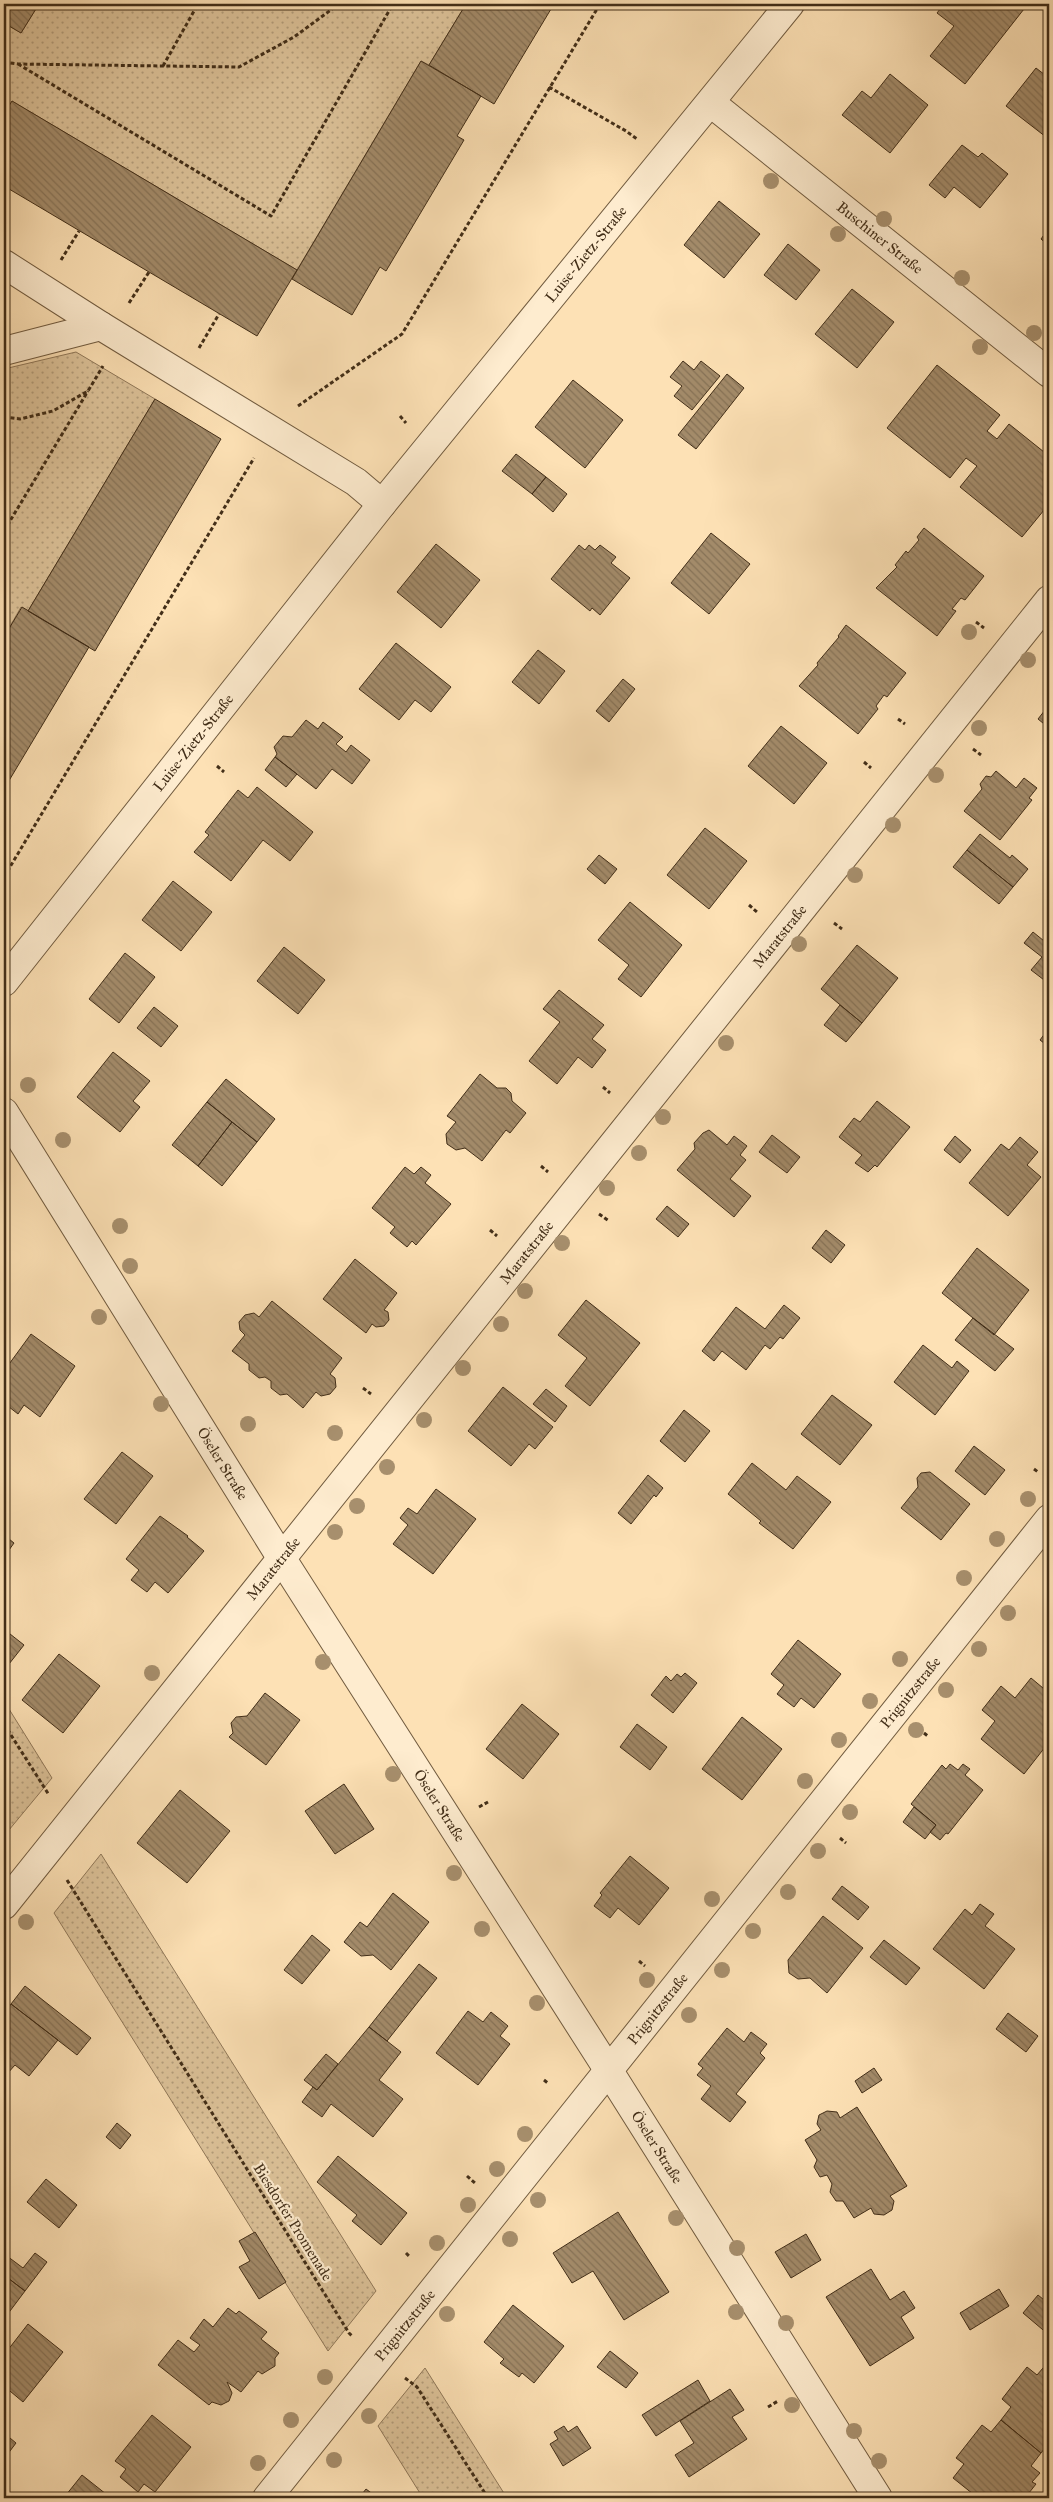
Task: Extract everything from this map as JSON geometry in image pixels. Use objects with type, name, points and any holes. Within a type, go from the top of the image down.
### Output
[{"type":"street","name":"Luise-Zietz-Straße","points":[[4,982],[382,504],[790,4]]},
{"type":"street","name":"Buschiner Straße","points":[[711,103],[1049,373]]},
{"type":"street","points":[[4,264],[356,482],[382,504]]},
{"type":"street","points":[[4,351],[111,332]]},
{"type":"street","name":"Maratstraße","points":[[4,1904],[1049,600]]},
{"type":"street","name":"Öseler Straße","points":[[4,1112],[282,1559],[609,2071],[878,2498]]},
{"type":"street","name":"Prignitzstraße","points":[[267,2498],[1049,1519]]},
{"type":"path","points":[[163,66],[198,4]]},
{"type":"path","points":[[4,62],[18,64],[239,67],[294,37],[339,4]]},
{"type":"path","points":[[18,64],[271,216],[392,4]]},
{"type":"path","points":[[4,877],[271,429],[293,410],[402,334],[600,4]]},
{"type":"path","points":[[549,87],[626,131],[663,160]]},
{"type":"path","points":[[4,195],[8,189]]},
{"type":"path","points":[[56,267],[79,230]]},
{"type":"path","points":[[126,309],[149,272]]},
{"type":"path","points":[[197,352],[219,314]]},
{"type":"path","points":[[4,531],[88,391],[111,332]]},
{"type":"path","points":[[4,418],[20,419],[53,411],[88,391]]},
{"type":"path","points":[[216,766],[224,772]]},
{"type":"path","points":[[1034,1469],[1038,1472]]},
{"type":"path","points":[[4,1724],[44,1787]]},
{"type":"path","points":[[924,1733],[930,1737]]},
{"type":"path","points":[[840,1838],[846,1843]]},
{"type":"path","name":"Biesdorfer Promenade","points":[[103,1938],[349,2334],[417,2387],[488,2498]]},
{"type":"path","points":[[639,1961],[645,1966]]},
{"type":"path","points":[[544,2080],[549,2084]]},
{"type":"path","points":[[406,2253],[410,2257]]},
{"type":"shaded area","points":[[39,4],[466,4],[429,65],[421,61],[297,270],[12,101],[4,114],[4,23],[21,33]]},
{"type":"shaded area","points":[[76,352],[155,399],[28,611],[21,607],[4,637],[4,369]]},
{"type":"shaded area","points":[[4,1701],[52,1778],[4,1836]]},
{"type":"shaded area","points":[[101,1854],[376,2291],[328,2351],[54,1913]]},
{"type":"shaded area","points":[[425,2368],[507,2498],[423,2498],[378,2426]]},
{"type":"building","points":[[4,4],[39,4],[21,33],[4,23]]},
{"type":"building","points":[[466,4],[554,4],[494,104],[429,65]]},
{"type":"building","points":[[944,4],[1017,4],[1024,9],[965,84],[930,56],[954,26],[937,13]]},
{"type":"building","points":[[421,61],[481,96],[457,136],[464,140],[386,271],[380,267],[352,315],[292,279]]},
{"type":"building","points":[[1036,68],[1049,78],[1049,132],[1046,137],[1006,106]]},
{"type":"building","points":[[890,74],[928,105],[890,153],[842,115],[862,91],[871,98]]},
{"type":"building","points":[[12,101],[297,270],[257,336],[4,186],[4,114]]},
{"type":"building","points":[[962,145],[978,157],[982,153],[1008,174],[980,208],[954,187],[945,198],[929,185]]},
{"type":"building","points":[[719,201],[760,234],[724,278],[684,245]]},
{"type":"building","points":[[1049,228],[1049,246],[1041,239]]},
{"type":"building","points":[[788,244],[820,270],[796,300],[764,275]]},
{"type":"building","points":[[852,289],[894,322],[857,368],[815,334]]},
{"type":"building","points":[[683,361],[694,370],[701,361],[720,376],[692,410],[674,396],[682,386],[670,377]]},
{"type":"building","points":[[937,365],[1000,415],[987,431],[997,439],[1009,424],[1049,456],[1049,504],[1022,537],[960,487],[977,466],[966,458],[950,478],[887,428]]},
{"type":"building","points":[[727,374],[744,388],[696,449],[678,435]]},
{"type":"building","points":[[573,380],[623,420],[585,468],[535,427]]},
{"type":"building","points":[[155,399],[221,439],[95,651],[28,611]]},
{"type":"building","points":[[516,454],[546,477],[532,494],[502,471]]},
{"type":"building","points":[[546,477],[567,494],[553,512],[532,494]]},
{"type":"building","points":[[924,528],[984,576],[965,600],[961,598],[952,609],[956,611],[937,636],[876,588],[897,567],[895,565],[906,551],[908,553],[919,540],[917,537]]},
{"type":"building","points":[[711,533],[750,564],[709,614],[671,583]]},
{"type":"building","points":[[436,544],[480,580],[441,628],[397,592]]},
{"type":"building","points":[[579,545],[585,550],[589,545],[595,550],[600,545],[616,557],[611,563],[630,578],[600,615],[592,608],[590,611],[551,579]]},
{"type":"building","points":[[22,607],[89,647],[4,789],[4,637]]},
{"type":"building","points":[[846,625],[906,673],[887,697],[884,695],[876,706],[878,709],[858,734],[799,686],[818,665],[817,663],[839,637]]},
{"type":"building","points":[[396,643],[451,687],[431,712],[415,700],[399,720],[359,689]]},
{"type":"building","points":[[538,650],[565,671],[539,704],[512,682]]},
{"type":"building","points":[[623,679],[635,689],[609,722],[596,711]]},
{"type":"building","points":[[1049,705],[1049,728],[1038,719]]},
{"type":"building","points":[[306,720],[318,729],[323,722],[343,737],[336,744],[346,752],[351,745],[370,760],[352,784],[332,769],[316,789],[275,757],[277,754],[274,747],[283,736],[292,737]]},
{"type":"building","points":[[781,726],[827,763],[794,804],[748,766]]},
{"type":"building","points":[[275,757],[297,774],[286,787],[265,770]]},
{"type":"building","points":[[996,771],[1016,788],[1024,778],[1037,788],[1029,798],[1032,800],[1000,840],[964,811],[982,789],[980,784],[986,776],[991,777]]},
{"type":"building","points":[[257,787],[313,832],[290,861],[263,840],[231,881],[194,852],[209,835],[205,832],[238,790],[248,798]]},
{"type":"building","points":[[705,828],[747,861],[709,909],[667,875]]},
{"type":"building","points":[[980,834],[1010,858],[1012,855],[1028,869],[1013,887],[967,850]]},
{"type":"building","points":[[967,850],[1013,887],[999,904],[953,867]]},
{"type":"building","points":[[599,855],[617,869],[605,884],[587,869]]},
{"type":"building","points":[[173,881],[212,912],[181,951],[142,920]]},
{"type":"building","points":[[630,902],[682,945],[641,997],[618,979],[629,965],[598,940]]},
{"type":"building","points":[[1033,932],[1049,945],[1048,983],[1031,970],[1042,957],[1024,943]]},
{"type":"building","points":[[857,945],[898,978],[862,1023],[821,989]]},
{"type":"building","points":[[284,947],[325,980],[298,1014],[257,981]]},
{"type":"building","points":[[125,953],[155,977],[119,1023],[89,999]]},
{"type":"building","points":[[559,990],[604,1025],[592,1039],[606,1050],[592,1068],[578,1057],[557,1084],[529,1061],[560,1022],[543,1009]]},
{"type":"building","points":[[840,1005],[862,1023],[846,1042],[824,1025]]},
{"type":"building","points":[[154,1007],[178,1026],[161,1047],[137,1028]]},
{"type":"building","points":[[1049,1028],[1049,1047],[1040,1040]]},
{"type":"building","points":[[113,1052],[150,1081],[133,1101],[140,1107],[120,1132],[77,1097]]},
{"type":"building","points":[[480,1074],[497,1088],[506,1088],[511,1093],[512,1101],[526,1113],[510,1133],[506,1130],[482,1161],[465,1148],[456,1150],[447,1144],[446,1134],[456,1122],[447,1116]]},
{"type":"building","points":[[226,1079],[275,1119],[257,1142],[207,1102]]},
{"type":"building","points":[[877,1101],[910,1127],[877,1167],[875,1165],[868,1172],[855,1163],[862,1155],[839,1137],[854,1118],[860,1122]]},
{"type":"building","points":[[207,1102],[232,1122],[198,1166],[172,1145]]},
{"type":"building","points":[[232,1122],[257,1142],[222,1186],[198,1166]]},
{"type":"building","points":[[709,1130],[727,1145],[734,1136],[747,1146],[740,1155],[746,1160],[730,1179],[751,1196],[734,1217],[677,1170],[695,1149],[694,1143],[703,1133]]},
{"type":"building","points":[[772,1135],[800,1157],[787,1173],[759,1152]]},
{"type":"building","points":[[955,1136],[971,1150],[960,1163],[944,1150]]},
{"type":"building","points":[[1020,1137],[1038,1152],[1027,1165],[1041,1177],[1008,1216],[969,1183],[1001,1144],[1009,1150]]},
{"type":"building","points":[[405,1167],[414,1174],[421,1167],[431,1175],[425,1183],[451,1204],[416,1245],[412,1241],[407,1247],[390,1233],[395,1227],[372,1208]]},
{"type":"building","points":[[667,1206],[689,1224],[678,1237],[656,1219]]},
{"type":"building","points":[[826,1230],[845,1245],[831,1263],[812,1248]]},
{"type":"building","points":[[977,1248],[1029,1290],[994,1335],[942,1293]]},
{"type":"building","points":[[355,1259],[397,1293],[384,1310],[388,1312],[389,1320],[384,1326],[376,1327],[372,1324],[366,1333],[323,1299]]},
{"type":"building","points":[[586,1300],[640,1343],[590,1406],[565,1386],[587,1358],[558,1335]]},
{"type":"building","points":[[272,1301],[342,1358],[330,1374],[335,1378],[336,1387],[330,1394],[321,1396],[316,1392],[303,1408],[287,1394],[280,1395],[271,1388],[271,1381],[265,1377],[259,1378],[249,1370],[249,1364],[232,1351],[245,1335],[240,1330],[239,1322],[245,1315],[254,1313],[259,1317]]},
{"type":"building","points":[[784,1305],[800,1318],[783,1339],[780,1337],[770,1349],[765,1345],[746,1370],[722,1351],[714,1361],[702,1351],[736,1307],[765,1329]]},
{"type":"building","points":[[973,1318],[1014,1349],[995,1371],[955,1340]]},
{"type":"building","points":[[31,1334],[75,1366],[40,1417],[24,1405],[18,1414],[4,1403],[8,1393],[4,1390],[4,1371]]},
{"type":"building","points":[[923,1345],[952,1368],[957,1361],[969,1371],[935,1415],[894,1382]]},
{"type":"building","points":[[503,1387],[553,1427],[535,1449],[529,1444],[511,1466],[468,1431]]},
{"type":"building","points":[[546,1389],[567,1406],[555,1422],[533,1404]]},
{"type":"building","points":[[832,1395],[872,1425],[840,1465],[801,1434]]},
{"type":"building","points":[[684,1410],[710,1431],[685,1462],[660,1441]]},
{"type":"building","points":[[974,1446],[1005,1470],[985,1495],[955,1471]]},
{"type":"building","points":[[122,1452],[153,1476],[116,1524],[84,1499]]},
{"type":"building","points":[[752,1463],[786,1490],[797,1476],[831,1502],[793,1549],[759,1523],[761,1521],[728,1494]]},
{"type":"building","points":[[930,1472],[970,1504],[941,1540],[901,1508],[918,1487],[917,1478],[921,1473]]},
{"type":"building","points":[[648,1475],[663,1488],[656,1497],[654,1495],[631,1524],[618,1513]]},
{"type":"building","points":[[436,1489],[476,1519],[433,1574],[393,1544],[408,1525],[400,1518],[408,1508],[417,1514]]},
{"type":"building","points":[[160,1516],[188,1536],[204,1551],[168,1593],[155,1582],[147,1592],[131,1580],[139,1570],[126,1559]]},
{"type":"building","points":[[4,1535],[14,1543],[4,1557]]},
{"type":"building","points":[[5,1630],[24,1645],[9,1664],[4,1660]]},
{"type":"building","points":[[798,1640],[841,1674],[814,1708],[801,1698],[794,1707],[777,1694],[784,1685],[771,1674]]},
{"type":"building","points":[[59,1654],[100,1686],[63,1733],[22,1700]]},
{"type":"building","points":[[685,1673],[697,1683],[673,1713],[651,1695],[666,1676],[671,1681],[677,1674],[681,1677]]},
{"type":"building","points":[[1031,1678],[1049,1693],[1049,1742],[1024,1774],[981,1739],[995,1721],[982,1710],[1001,1686],[1015,1698]]},
{"type":"building","points":[[265,1693],[300,1720],[266,1765],[229,1737],[233,1733],[231,1723],[236,1717],[247,1716]]},
{"type":"building","points":[[522,1704],[559,1734],[523,1779],[486,1749]]},
{"type":"building","points":[[742,1717],[782,1749],[742,1800],[702,1769]]},
{"type":"building","points":[[637,1724],[667,1747],[650,1770],[620,1747]]},
{"type":"building","points":[[950,1764],[958,1770],[963,1764],[970,1769],[965,1775],[983,1790],[948,1834],[946,1833],[940,1840],[930,1832],[936,1825],[911,1804],[942,1765],[946,1769]]},
{"type":"building","points":[[344,1784],[374,1829],[335,1854],[305,1811]]},
{"type":"building","points":[[180,1790],[230,1831],[187,1883],[137,1843]]},
{"type":"building","points":[[914,1807],[936,1825],[925,1839],[903,1822]]},
{"type":"building","points":[[630,1856],[669,1888],[639,1925],[618,1908],[610,1918],[594,1906],[602,1895],[600,1893]]},
{"type":"building","points":[[842,1886],[869,1907],[858,1920],[832,1899]]},
{"type":"building","points":[[393,1893],[429,1922],[391,1970],[373,1955],[361,1956],[344,1942],[360,1922],[367,1927]]},
{"type":"building","points":[[980,1904],[994,1914],[985,1926],[1015,1949],[984,1989],[933,1949],[965,1909],[972,1915]]},
{"type":"building","points":[[823,1916],[863,1948],[827,1993],[810,1978],[798,1979],[789,1973],[788,1960]]},
{"type":"building","points":[[312,1935],[330,1950],[302,1984],[284,1970]]},
{"type":"building","points":[[884,1940],[920,1968],[906,1985],[870,1957]]},
{"type":"building","points":[[419,1964],[437,1978],[387,2041],[369,2027]]},
{"type":"building","points":[[25,1986],[91,2038],[77,2055],[11,2004]]},
{"type":"building","points":[[11,2004],[58,2040],[29,2076],[15,2065],[7,2074],[4,2072],[4,2013]]},
{"type":"building","points":[[468,2011],[483,2022],[491,2012],[508,2026],[500,2036],[510,2044],[478,2085],[436,2053]]},
{"type":"building","points":[[1008,2013],[1038,2036],[1026,2052],[996,2029]]},
{"type":"building","points":[[369,2027],[401,2052],[379,2080],[403,2099],[373,2137],[331,2104],[322,2117],[302,2102],[313,2087],[317,2090]]},
{"type":"building","points":[[727,2028],[744,2042],[751,2032],[767,2044],[760,2053],[765,2058],[736,2094],[746,2102],[730,2122],[701,2099],[711,2086],[697,2075],[703,2068],[698,2064]]},
{"type":"building","points":[[326,2054],[338,2064],[317,2090],[304,2080]]},
{"type":"building","points":[[874,2068],[882,2080],[862,2093],[855,2081]]},
{"type":"building","points":[[857,2107],[907,2186],[890,2196],[894,2201],[892,2210],[884,2215],[874,2214],[871,2208],[854,2218],[843,2201],[836,2201],[830,2192],[832,2184],[827,2175],[820,2177],[814,2167],[817,2160],[805,2140],[821,2130],[817,2124],[819,2115],[827,2111],[837,2112],[840,2118]]},
{"type":"building","points":[[117,2123],[131,2135],[120,2149],[106,2137]]},
{"type":"building","points":[[338,2156],[407,2213],[381,2245],[352,2221],[357,2215],[317,2182]]},
{"type":"building","points":[[46,2179],[77,2205],[59,2228],[27,2202]]},
{"type":"building","points":[[618,2212],[669,2292],[624,2320],[593,2271],[572,2283],[553,2253]]},
{"type":"building","points":[[255,2232],[286,2282],[259,2299],[239,2267],[250,2261],[239,2241]]},
{"type":"building","points":[[806,2234],[821,2260],[791,2278],[775,2252]]},
{"type":"building","points":[[35,2253],[47,2262],[25,2291],[4,2275],[4,2260],[7,2256],[23,2268]]},
{"type":"building","points":[[871,2269],[890,2300],[904,2291],[915,2308],[901,2317],[914,2338],[870,2366],[826,2297]]},
{"type":"building","points":[[4,2275],[25,2291],[4,2319]]},
{"type":"building","points":[[999,2289],[1009,2306],[970,2330],[960,2313]]},
{"type":"building","points":[[1038,2295],[1049,2304],[1049,2335],[1023,2313]]},
{"type":"building","points":[[513,2305],[564,2346],[534,2383],[522,2373],[519,2377],[500,2363],[504,2359],[484,2342]]},
{"type":"building","points":[[228,2308],[236,2314],[239,2311],[267,2332],[261,2339],[279,2353],[275,2358],[275,2366],[262,2374],[258,2371],[241,2392],[227,2382],[232,2393],[229,2401],[221,2405],[212,2402],[209,2405],[158,2365],[178,2340],[194,2352],[200,2345],[190,2338],[204,2319],[213,2327]]},
{"type":"building","points":[[28,2324],[63,2352],[23,2402],[4,2386],[4,2355]]},
{"type":"building","points":[[610,2351],[638,2373],[626,2388],[597,2367]]},
{"type":"building","points":[[1049,2361],[1049,2443],[1041,2453],[1001,2420],[1011,2407],[1002,2399],[1027,2367],[1037,2375]]},
{"type":"building","points":[[698,2380],[710,2401],[656,2436],[642,2415]]},
{"type":"building","points":[[730,2389],[744,2410],[732,2417],[747,2439],[689,2477],[675,2455],[694,2443],[680,2421]]},
{"type":"building","points":[[152,2415],[191,2447],[155,2492],[144,2484],[138,2492],[120,2477],[126,2469],[115,2461]]},
{"type":"building","points":[[1001,2420],[1041,2453],[1031,2466],[1040,2473],[1032,2482],[1036,2484],[1025,2498],[1022,2495],[1019,2498],[978,2498],[953,2478],[964,2464],[956,2458],[982,2425],[991,2432]]},
{"type":"building","points":[[564,2426],[568,2432],[577,2426],[591,2448],[563,2466],[550,2444],[558,2439],[554,2432]]},
{"type":"building","points":[[4,2433],[16,2443],[4,2459]]},
{"type":"building","points":[[82,2475],[111,2498],[70,2498],[66,2495]]},
{"type":"building","points":[[366,2489],[378,2498],[359,2498]]}]
